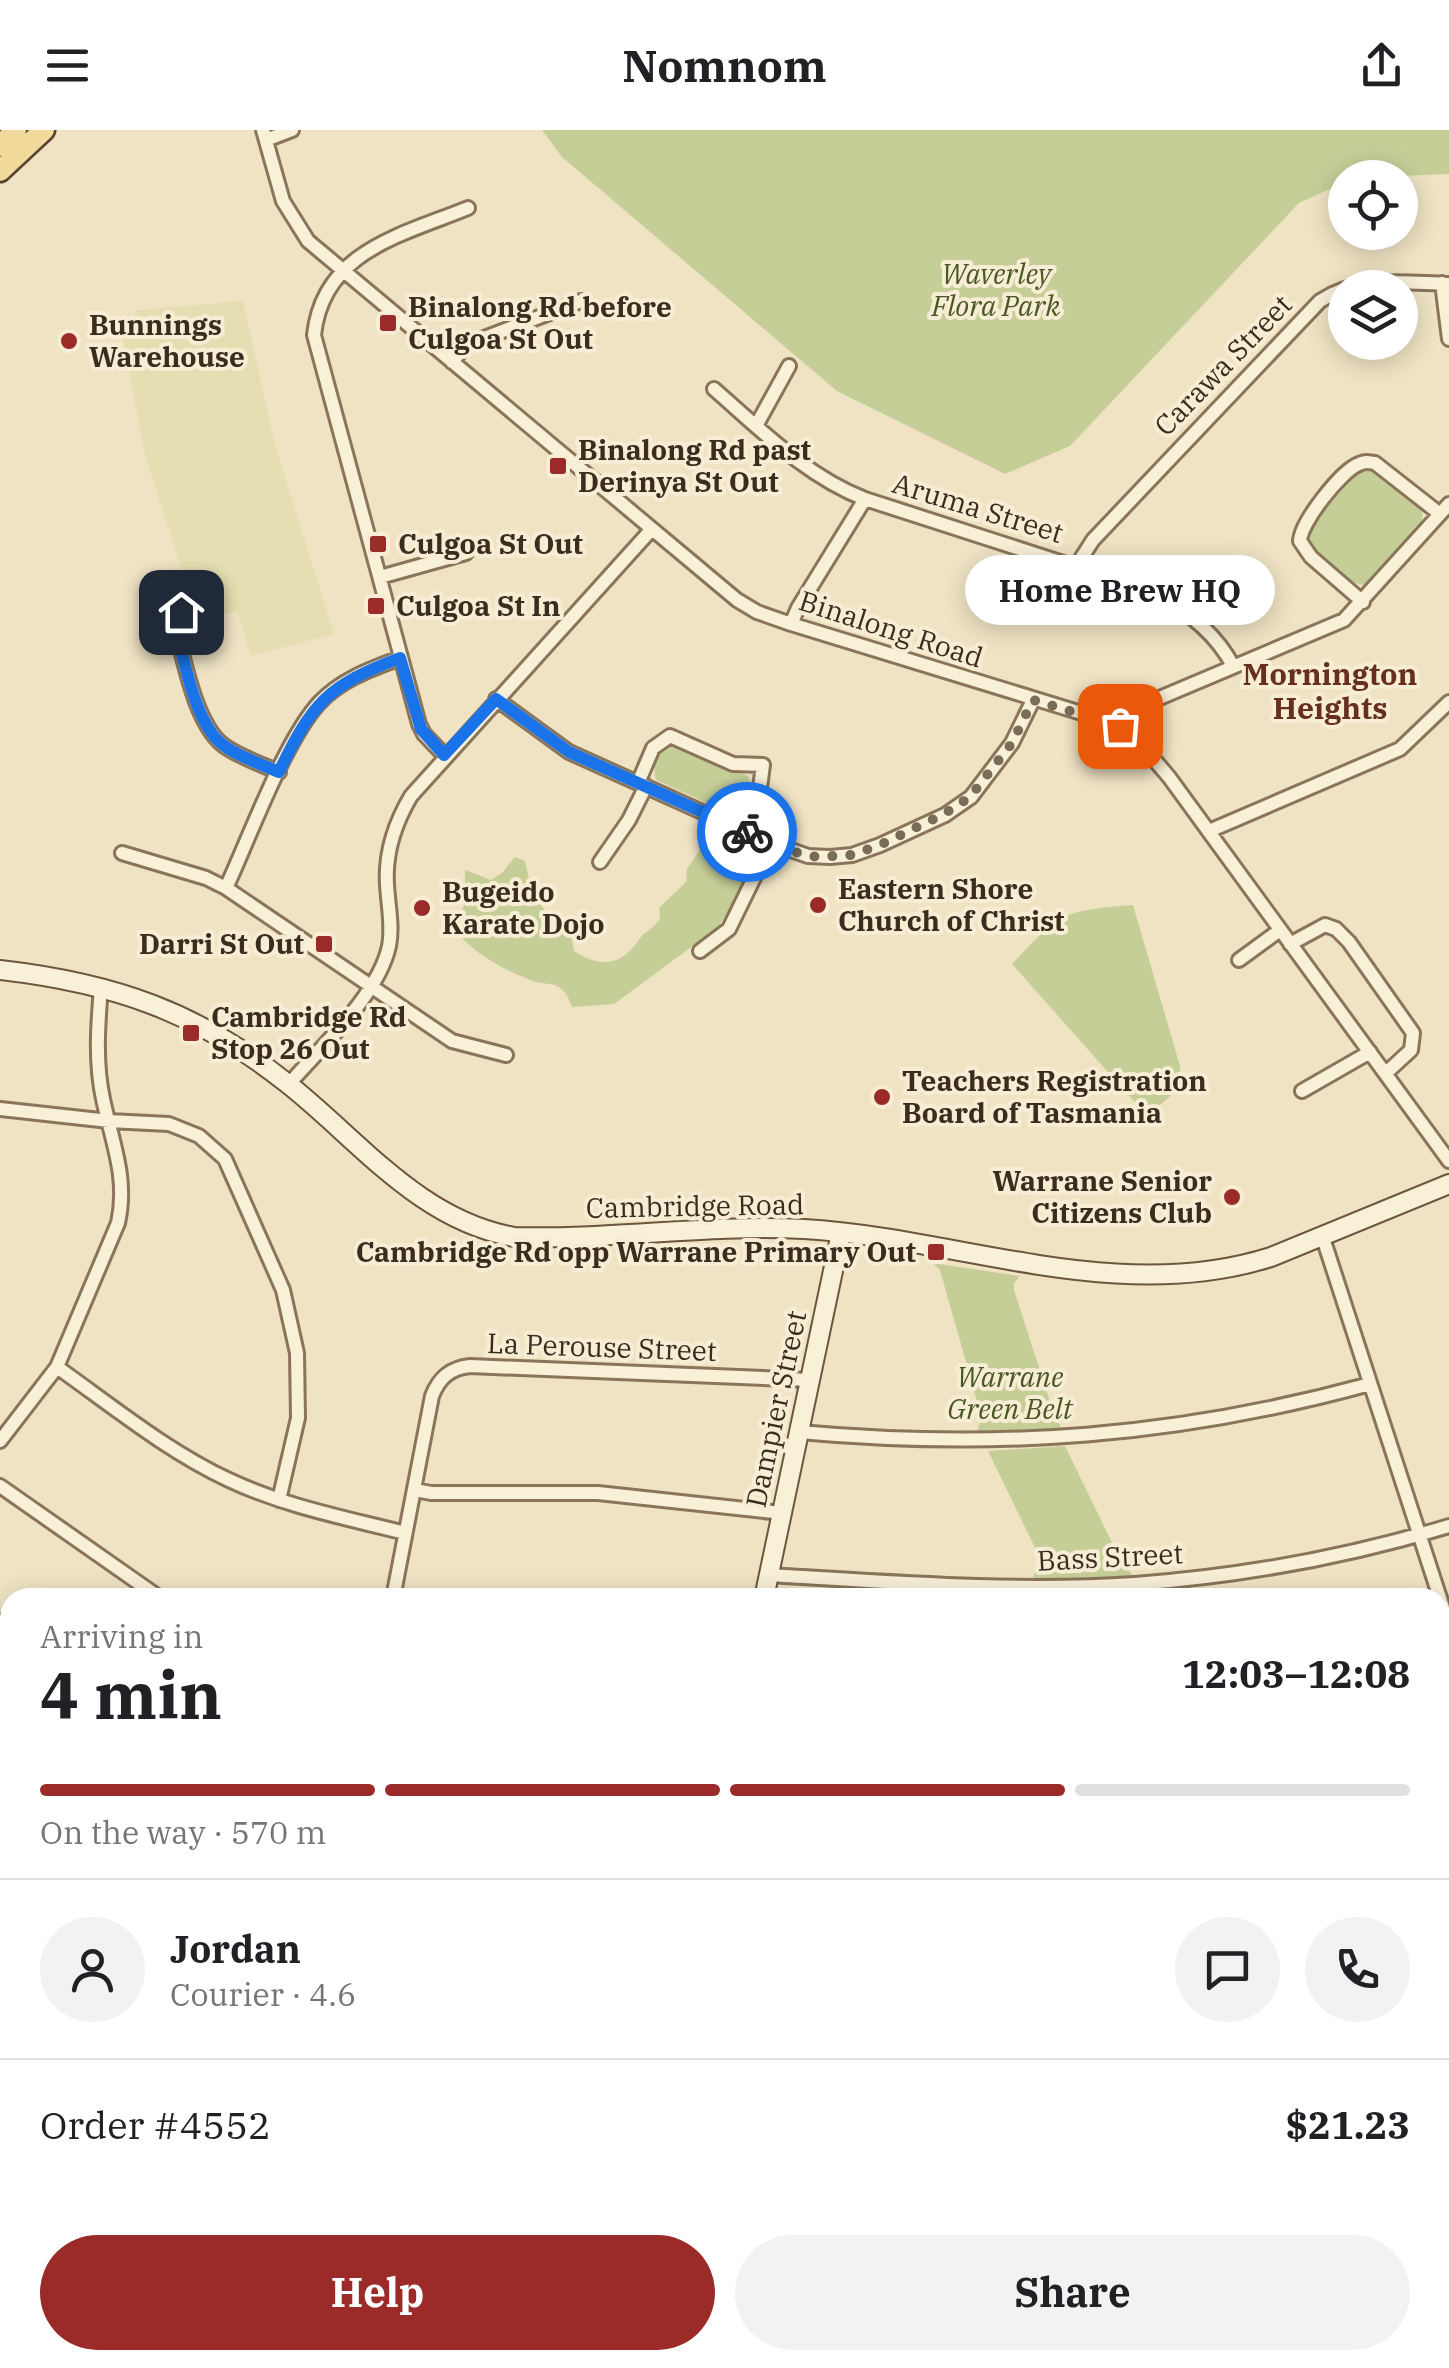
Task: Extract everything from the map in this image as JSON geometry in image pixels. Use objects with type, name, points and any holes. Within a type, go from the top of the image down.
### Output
[{"type":"main road","points":[[0,146],[16,130]]},
{"type":"main road","points":[[0,172],[44,130]]},
{"type":"main road","name":"Cambridge Road","points":[[0,970],[54,976],[127,993],[194,1022],[289,1084],[435,1208],[493,1233],[533,1237],[776,1229],[842,1232],[1120,1276],[1176,1274],[1244,1265],[1323,1238],[1449,1184]]},
{"type":"main road","name":"Dampier Street","points":[[766,1588],[842,1232]]},
{"type":"street","points":[[265,135],[292,130]]},
{"type":"street","name":"Binalong Road","points":[[265,135],[278,186],[290,214],[308,240],[452,362],[463,379],[737,600],[792,624],[1120,726],[1145,747],[1449,1161]]},
{"type":"street","points":[[444,755],[421,729],[400,658],[315,349],[316,319],[329,288],[342,270],[369,249],[468,208]]},
{"type":"street","name":"Carawa Street","points":[[1077,565],[1093,540],[1320,301],[1360,283],[1445,284]]},
{"type":"street","points":[[1445,284],[1449,339]]},
{"type":"street","points":[[452,362],[466,345],[582,302]]},
{"type":"street","points":[[756,426],[789,366]]},
{"type":"street","name":"Aruma Street","points":[[714,389],[816,476],[865,499],[1077,565],[1169,600],[1211,634],[1233,666]]},
{"type":"street","points":[[1120,726],[1150,702],[1336,624],[1362,602],[1444,509],[1375,463],[1356,465],[1304,523],[1300,541],[1310,557],[1362,602]]},
{"type":"street","points":[[792,624],[865,499]]},
{"type":"street","points":[[289,1084],[370,986],[384,962],[390,942],[387,873],[394,830],[411,796],[651,530]]},
{"type":"street","points":[[380,577],[466,553]]},
{"type":"street","points":[[171,582],[181,612],[174,623],[204,722],[222,744],[279,772]]},
{"type":"street","points":[[226,888],[304,722],[320,702],[355,676],[400,658]]},
{"type":"street","points":[[496,699],[555,744],[771,843],[808,856],[842,856],[880,845],[970,797],[1012,743],[1033,700]]},
{"type":"street","points":[[1209,832],[1400,749],[1449,702]]},
{"type":"street","points":[[600,862],[629,820],[654,748],[670,736],[733,764],[763,765],[759,795],[744,830]]},
{"type":"street","points":[[709,951],[729,929],[771,843]]},
{"type":"street","points":[[122,854],[206,878],[226,888],[452,1041],[506,1055]]},
{"type":"street","points":[[1290,944],[1328,926],[1340,932],[1359,956],[1413,1034],[1411,1050],[1386,1073]]},
{"type":"street","points":[[1239,960],[1280,930]]},
{"type":"street","points":[[0,1441],[56,1367],[120,1212],[121,1166],[103,1100],[98,1054],[101,987]]},
{"type":"street","points":[[1302,1091],[1370,1052]]},
{"type":"street","points":[[0,1108],[110,1121],[156,1121],[190,1131],[224,1159],[283,1290],[298,1352],[298,1418],[280,1500]]},
{"type":"street","points":[[1323,1238],[1437,1588]]},
{"type":"street","points":[[56,1367],[203,1467],[280,1500],[405,1533]]},
{"type":"street","name":"La Perouse Street","points":[[395,1588],[434,1390],[443,1376],[461,1367],[810,1380]]},
{"type":"street","points":[[799,1432],[904,1440],[1060,1439],[1219,1419],[1370,1384]]},
{"type":"street","points":[[0,1486],[146,1588]]},
{"type":"street","points":[[415,1490],[598,1493],[782,1514]]},
{"type":"street","name":"Bass Street","points":[[768,1576],[1034,1586],[1132,1584],[1298,1564],[1449,1526]]},
{"type":"shaded area","points":[[243,301],[275,445],[334,634],[251,656],[237,611],[199,622],[146,459],[123,341],[136,310]]},
{"type":"green space","name":"Waverley Flora Park","points":[[542,130],[1449,130],[1449,174],[1418,175],[1418,160],[1328,160],[1328,190],[1299,203],[1070,446],[1005,474],[837,391],[562,157]]},
{"type":"green space","points":[[1366,467],[1403,491],[1420,508],[1422,516],[1421,524],[1374,578],[1363,585],[1329,567],[1314,552],[1306,536],[1331,497]]},
{"type":"green space","points":[[675,744],[748,776],[753,789],[745,807],[733,815],[656,780],[658,758],[665,748]]},
{"type":"green space","points":[[711,833],[758,855],[731,909],[717,928],[614,1004],[572,1007],[559,987],[502,967],[454,929],[465,903],[465,870],[491,880],[515,857],[525,861],[539,903],[571,933],[574,951],[601,962],[617,960],[658,922],[659,908],[686,882],[687,869]]},
{"type":"green space","points":[[1133,905],[1180,1066],[1181,1087],[1147,1116],[1012,964],[1064,917],[1090,909]]},
{"type":"green space","name":"Warrane Green Belt","points":[[933,1263],[1020,1276],[1014,1290],[1063,1431],[977,1435],[981,1415],[940,1270]]},
{"type":"green space","name":"Warrane Green Belt","points":[[1065,1446],[1121,1561],[1133,1576],[1032,1581],[1040,1558],[988,1451]]},
{"type":"way so far","points":[[747,832],[808,856],[852,855],[944,814],[970,797],[1012,743],[1033,700],[1120,726]]},
{"type":"place","name":"Binalong Rd before Culgoa St Out","points":[[388,323]]},
{"type":"place","name":"Bunnings Warehouse","points":[[69,341]]},
{"type":"place","name":"Binalong Rd past Derinya St Out","points":[[558,466]]},
{"type":"place","name":"Culgoa St Out","points":[[378,544]]},
{"type":"place","name":"Culgoa St In","points":[[376,606]]},
{"type":"place","name":"Home Brew HQ","points":[[1120,726]]},
{"type":"place","name":"Eastern Shore Church of Christ","points":[[818,905]]},
{"type":"place","name":"Bugeido Karate Dojo","points":[[422,908]]},
{"type":"place","name":"Darri St Out","points":[[324,944]]},
{"type":"place","name":"Cambridge Rd Stop 26 Out","points":[[191,1033]]},
{"type":"place","name":"Teachers Registration Board of Tasmania","points":[[882,1097]]},
{"type":"place","name":"Warrane Senior Citizens Club","points":[[1232,1197]]},
{"type":"place","name":"Cambridge Rd opp Warrane Primary Out","points":[[936,1252]]},
{"type":"district","name":"Mornington Heights","points":[[1330,692]]},
{"type":"route","points":[[181,612],[174,623],[209,730],[232,750],[279,772],[304,722],[320,702],[355,676],[400,658],[421,729],[444,755],[496,699],[569,752],[747,832]]}]
